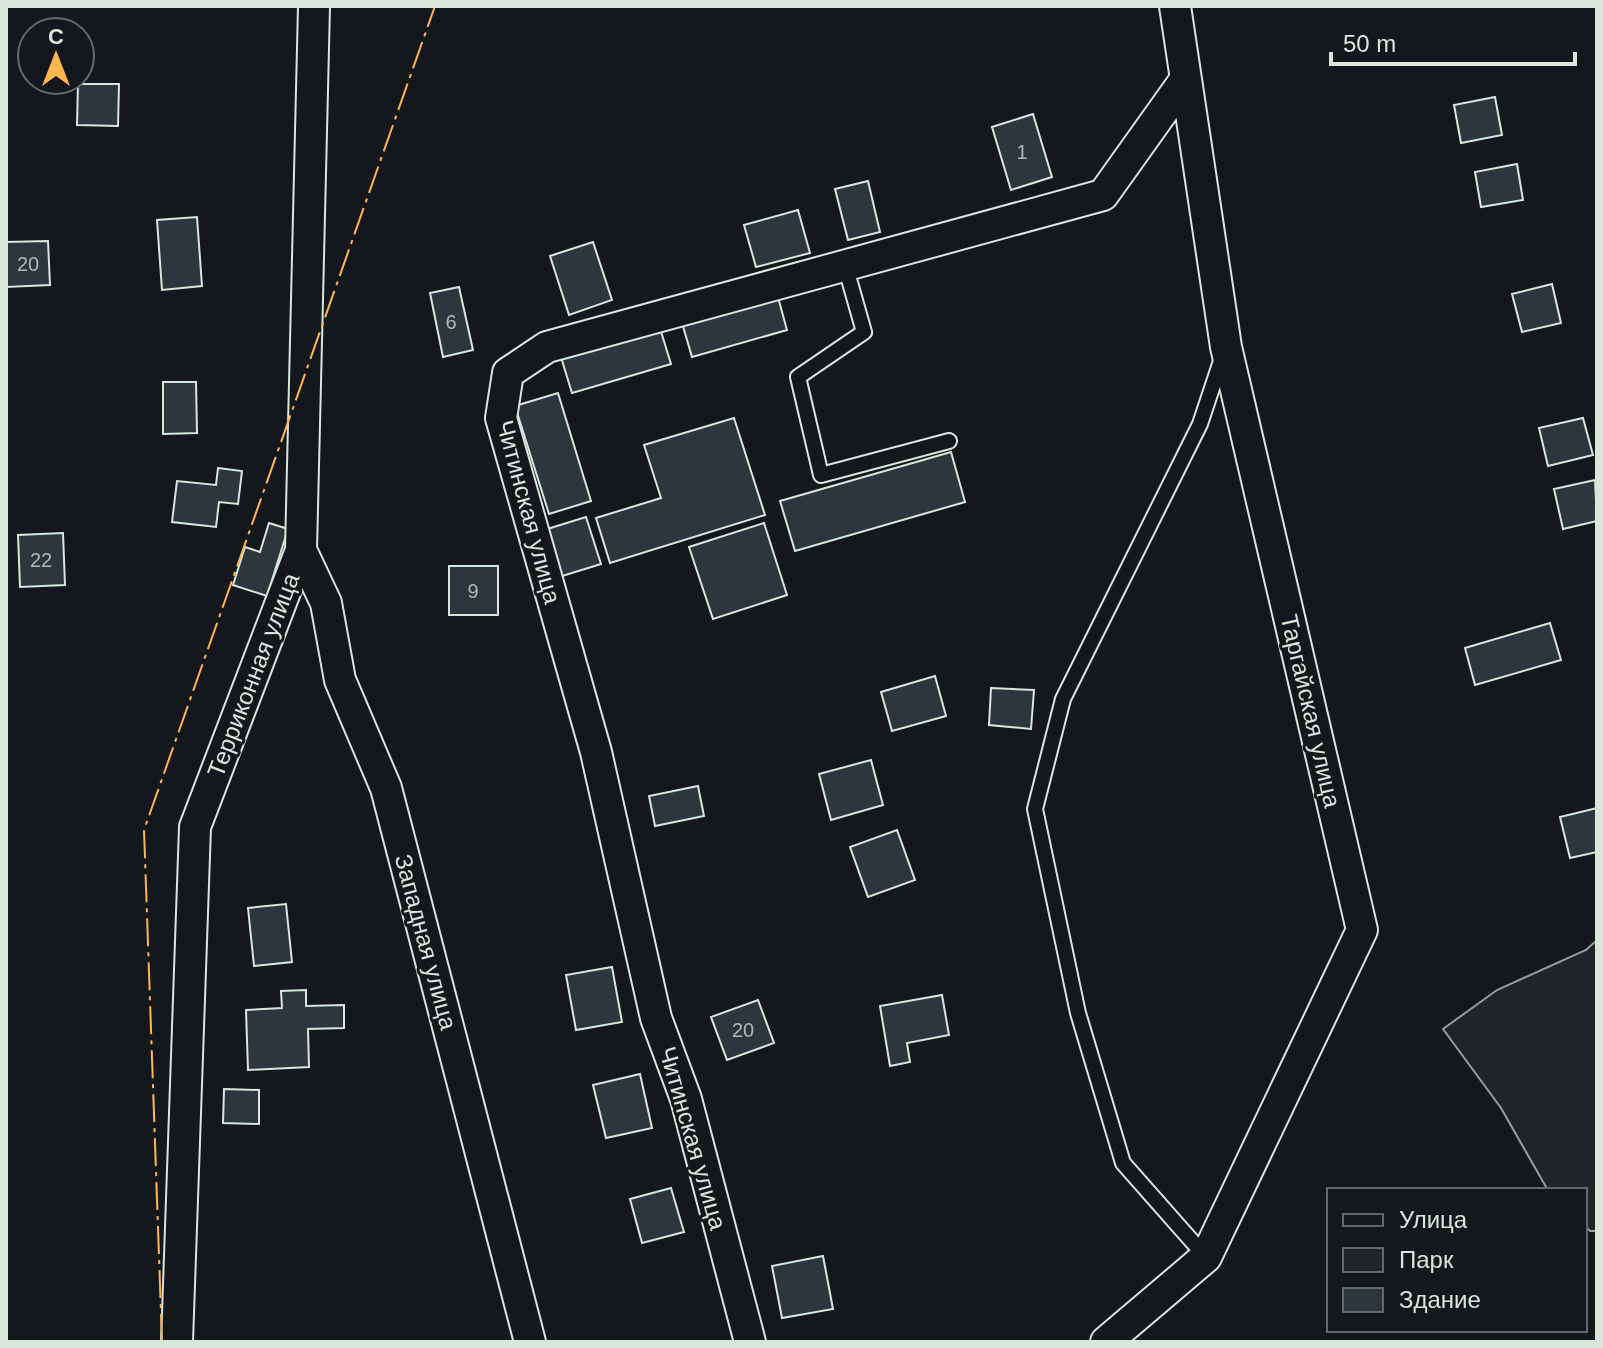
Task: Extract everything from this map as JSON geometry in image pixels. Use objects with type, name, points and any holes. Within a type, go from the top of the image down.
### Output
[{"type":"street","name":"Терриконная улица","points":[[177,1342],[195,827],[301,550],[314,6]]},
{"type":"street","name":"Таргайская улица","points":[[1106,1342],[1206,1257],[1362,930],[1226,347],[1175,6]]},
{"type":"street","name":"Читинская улица","points":[[750,1342],[686,1099],[656,1018],[596,752],[501,418],[508,373],[547,347],[1103,195],[1185,80]]},
{"type":"street","name":"Западная улица","points":[[301,550],[326,603],[340,680],[386,788],[530,1342]]},
{"type":"lane","points":[[845,265],[864,332],[798,377],[821,475],[949,441]]},
{"type":"lane","points":[[1206,1257],[1123,1163],[1078,1013],[1035,809],[1063,699],[1200,424],[1226,347]]},
{"type":"green space","points":[[1597,940],[1597,1231],[1587,1228],[1587,1188],[1546,1187],[1501,1108],[1443,1029],[1497,990],[1586,950]]},
{"type":"building","points":[[96,84],[119,84],[118,126],[77,125],[78,96],[96,96]]},
{"type":"building","points":[[1495,97],[1502,135],[1461,143],[1454,105]]},
{"type":"building","points":[[1033,114],[1052,177],[1011,190],[992,127]]},
{"type":"building","points":[[1517,164],[1523,200],[1481,207],[1475,172]]},
{"type":"building","points":[[868,181],[880,232],[848,240],[835,189]]},
{"type":"building","points":[[798,210],[810,253],[756,267],[744,225]]},
{"type":"building","points":[[197,217],[202,286],[162,290],[157,220]]},
{"type":"building","points":[[48,241],[50,285],[6,287],[6,242]]},
{"type":"building","points":[[593,242],[612,300],[569,315],[550,256]]},
{"type":"building","points":[[1552,284],[1561,323],[1522,332],[1512,294]]},
{"type":"building","points":[[459,287],[473,350],[443,357],[430,293]]},
{"type":"building","points":[[776,290],[787,330],[692,357],[680,316]]},
{"type":"building","points":[[659,325],[671,364],[572,393],[560,354]]},
{"type":"building","points":[[163,382],[196,382],[197,433],[163,434]]},
{"type":"building","points":[[558,393],[591,501],[549,514],[515,406]]},
{"type":"building","points":[[734,418],[765,515],[610,563],[596,518],[661,498],[644,445]]},
{"type":"building","points":[[1583,418],[1593,455],[1548,466],[1539,428]]},
{"type":"building","points":[[951,452],[965,502],[795,551],[780,501]]},
{"type":"building","points":[[218,468],[242,471],[238,504],[219,502],[216,527],[172,522],[177,481],[216,485]]},
{"type":"building","points":[[1595,480],[1597,521],[1563,529],[1554,489]]},
{"type":"building","points":[[586,517],[601,564],[559,577],[544,530]]},
{"type":"building","points":[[269,523],[288,529],[267,596],[233,585],[245,547],[260,552]]},
{"type":"building","points":[[764,523],[787,595],[713,619],[689,547]]},
{"type":"building","points":[[63,533],[65,585],[20,587],[18,535]]},
{"type":"building","points":[[449,566],[498,566],[498,615],[449,615]]},
{"type":"building","points":[[1550,623],[1561,660],[1475,685],[1465,648]]},
{"type":"building","points":[[935,676],[946,716],[892,731],[881,692]]},
{"type":"building","points":[[991,688],[1034,690],[1031,729],[989,725]]},
{"type":"building","points":[[871,760],[883,805],[831,820],[819,774]]},
{"type":"building","points":[[698,786],[704,816],[655,826],[649,796]]},
{"type":"building","points":[[1597,808],[1597,852],[1570,858],[1560,817]]},
{"type":"building","points":[[897,830],[915,880],[868,897],[850,847]]},
{"type":"building","points":[[286,904],[292,962],[254,966],[248,908]]},
{"type":"building","points":[[612,967],[622,1022],[576,1030],[566,975]]},
{"type":"building","points":[[306,990],[306,1006],[344,1005],[344,1028],[308,1029],[309,1067],[248,1070],[246,1010],[282,1008],[281,991]]},
{"type":"building","points":[[942,995],[949,1035],[907,1043],[910,1062],[890,1066],[880,1006]]},
{"type":"building","points":[[758,1000],[774,1043],[727,1060],[711,1017]]},
{"type":"building","points":[[640,1074],[652,1128],[606,1138],[593,1085]]},
{"type":"building","points":[[224,1089],[259,1090],[259,1124],[223,1123]]},
{"type":"building","points":[[671,1188],[684,1232],[642,1243],[630,1199]]},
{"type":"building","points":[[823,1256],[833,1309],[782,1318],[772,1266]]},
{"type":"power","points":[[162,1342],[144,830],[435,6]]}]
